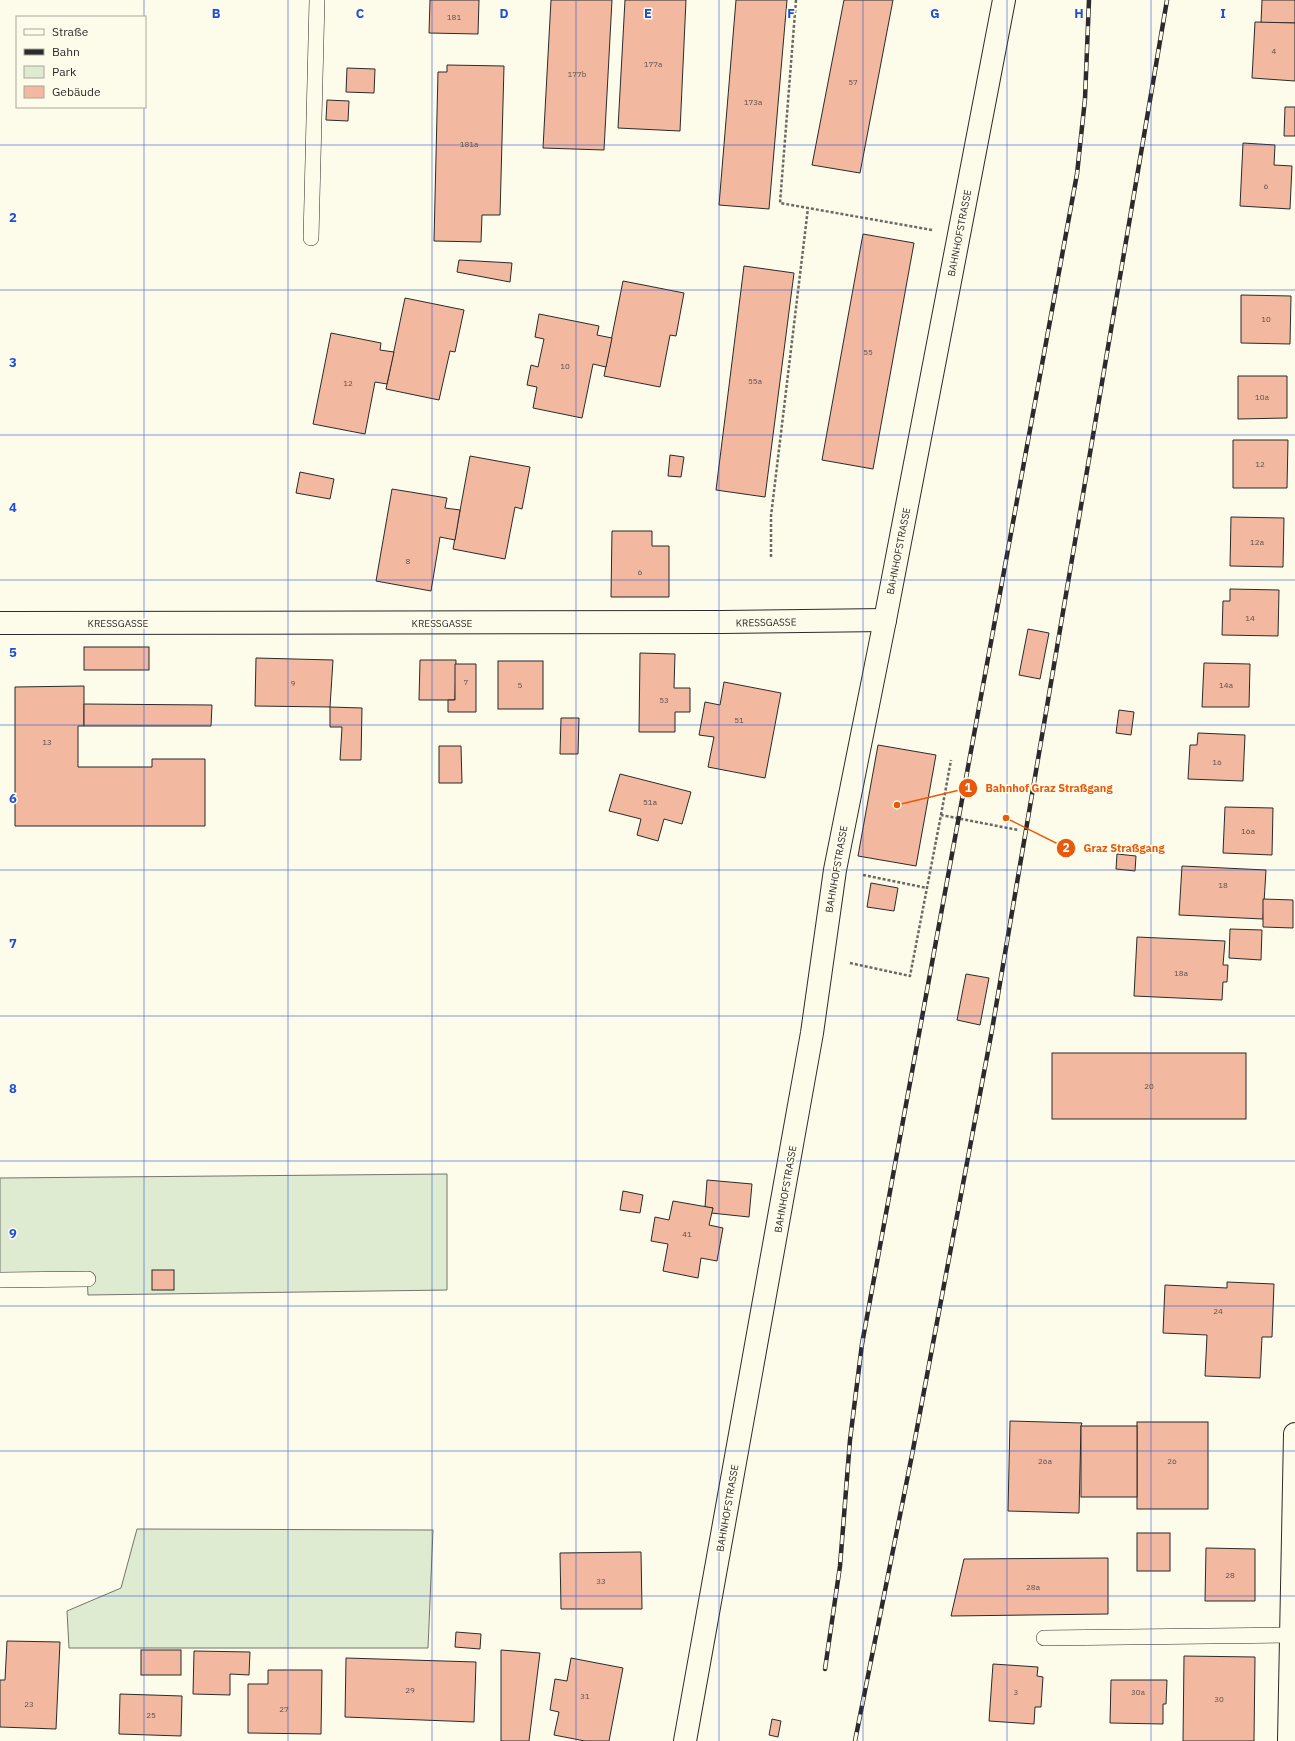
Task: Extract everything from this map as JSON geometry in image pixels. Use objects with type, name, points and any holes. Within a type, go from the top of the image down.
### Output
[{"type":"street","name":"BAHNHOFSTRASSE","points":[[685,1741],[812,1033],[835,870],[885,620],[1004,0]]},
{"type":"street","name":"KRESSGASSE","points":[[0,623],[706,622],[885,620]]},
{"type":"street","points":[[1289,1741],[1295,1434]]},
{"type":"lane","points":[[311,238],[317,0]]},
{"type":"lane","points":[[0,1280],[88,1279]]},
{"type":"lane","points":[[1044,1638],[1291,1635]]},
{"type":"path","points":[[796,0],[780,203],[959,235]]},
{"type":"path","points":[[771,557],[771,516],[808,208]]},
{"type":"path","points":[[822,957],[910,976],[951,760]]},
{"type":"path","points":[[941,815],[1018,830]]},
{"type":"path","points":[[835,870],[927,888]]},
{"type":"green space","points":[[447,1174],[447,1290],[88,1295],[87,1275],[0,1275],[0,1178]]},
{"type":"green space","points":[[137,1529],[433,1530],[428,1648],[69,1648],[67,1611],[121,1588]]},
{"type":"building","points":[[430,0],[479,0],[478,34],[429,33]]},
{"type":"building","points":[[551,0],[612,0],[604,150],[543,148]]},
{"type":"building","points":[[625,0],[686,0],[680,131],[618,128]]},
{"type":"building","points":[[736,0],[787,0],[769,209],[719,205]]},
{"type":"building","points":[[844,0],[893,0],[860,173],[812,165]]},
{"type":"building","points":[[1262,0],[1295,0],[1295,23],[1261,23]]},
{"type":"building","points":[[1255,22],[1295,23],[1295,81],[1252,78]]},
{"type":"building","points":[[447,65],[504,66],[500,215],[482,215],[481,242],[434,241],[438,72],[447,72]]},
{"type":"building","points":[[347,68],[375,69],[374,93],[346,92]]},
{"type":"building","points":[[327,100],[349,101],[348,121],[326,120]]},
{"type":"building","points":[[1285,107],[1295,107],[1295,136],[1284,136]]},
{"type":"building","points":[[1243,143],[1275,145],[1274,165],[1292,166],[1290,209],[1240,206]]},
{"type":"building","points":[[863,234],[914,243],[873,469],[822,460]]},
{"type":"building","points":[[459,260],[512,263],[510,282],[457,272]]},
{"type":"building","points":[[744,266],[794,273],[765,497],[716,490]]},
{"type":"building","points":[[623,281],[684,293],[676,336],[670,335],[660,387],[604,376]]},
{"type":"building","points":[[1241,295],[1291,296],[1290,344],[1241,343]]},
{"type":"building","points":[[405,298],[464,310],[455,352],[450,351],[439,400],[386,389]]},
{"type":"building","points":[[539,314],[599,326],[597,335],[612,338],[606,367],[593,364],[582,418],[533,408],[537,387],[527,385],[531,365],[538,367],[544,339],[535,337]]},
{"type":"building","points":[[331,333],[381,343],[380,350],[394,352],[387,384],[375,382],[365,434],[313,424]]},
{"type":"building","points":[[1238,376],[1287,376],[1287,418],[1238,419]]},
{"type":"building","points":[[1233,440],[1288,440],[1287,488],[1233,488]]},
{"type":"building","points":[[670,455],[684,457],[681,477],[668,476]]},
{"type":"building","points":[[470,456],[530,467],[522,509],[515,507],[505,559],[453,549]]},
{"type":"building","points":[[300,472],[334,479],[330,499],[296,493]]},
{"type":"building","points":[[392,489],[447,498],[445,508],[460,510],[455,540],[440,537],[431,591],[376,581]]},
{"type":"building","points":[[1231,517],[1284,518],[1283,567],[1230,566]]},
{"type":"building","points":[[612,531],[652,531],[652,546],[669,546],[669,597],[611,597]]},
{"type":"building","points":[[1230,589],[1279,590],[1278,636],[1222,635],[1223,601],[1230,601]]},
{"type":"building","points":[[1028,629],[1049,633],[1040,679],[1019,675]]},
{"type":"building","points":[[84,647],[149,647],[149,670],[84,670]]},
{"type":"building","points":[[640,653],[675,654],[674,688],[690,688],[690,712],[675,712],[675,732],[639,732]]},
{"type":"building","points":[[256,658],[333,660],[330,707],[255,706]]},
{"type":"building","points":[[420,660],[456,660],[455,700],[419,700]]},
{"type":"building","points":[[498,661],[543,661],[543,709],[498,709]]},
{"type":"building","points":[[1204,663],[1250,664],[1249,707],[1202,707]]},
{"type":"building","points":[[455,664],[476,664],[476,712],[448,712],[448,700],[455,700]]},
{"type":"building","points":[[724,682],[781,693],[765,778],[708,767],[714,737],[699,735],[705,702],[720,705]]},
{"type":"building","points":[[84,686],[84,726],[78,726],[78,767],[152,767],[152,759],[205,759],[205,826],[15,826],[15,687]]},
{"type":"building","points":[[84,704],[212,705],[211,726],[84,726]]},
{"type":"building","points":[[330,707],[362,708],[361,760],[340,760],[342,727],[330,727]]},
{"type":"building","points":[[1119,710],[1134,712],[1131,735],[1116,733]]},
{"type":"building","points":[[561,718],[579,718],[578,754],[560,754]]},
{"type":"building","points":[[1198,733],[1245,735],[1243,781],[1188,779],[1190,745],[1197,745]]},
{"type":"building","points":[[878,745],[936,755],[916,866],[858,856]]},
{"type":"building","points":[[439,746],[461,746],[462,783],[439,783]]},
{"type":"building","points":[[620,774],[691,792],[682,824],[664,819],[658,841],[637,835],[641,819],[609,811]]},
{"type":"building","points":[[1225,807],[1273,808],[1272,855],[1223,853]]},
{"type":"building","points":[[1117,854],[1136,856],[1135,871],[1116,869]]},
{"type":"building","points":[[1182,866],[1266,870],[1263,919],[1179,915]]},
{"type":"building","points":[[871,883],[898,888],[894,911],[867,907]]},
{"type":"building","points":[[1263,899],[1293,900],[1293,928],[1263,927]]},
{"type":"building","points":[[1230,929],[1262,930],[1261,960],[1229,958]]},
{"type":"building","points":[[1137,937],[1225,941],[1223,965],[1228,965],[1227,982],[1223,982],[1222,1000],[1134,996]]},
{"type":"building","points":[[966,974],[989,978],[980,1025],[957,1020]]},
{"type":"building","points":[[1052,1053],[1246,1053],[1246,1119],[1052,1119]]},
{"type":"building","points":[[707,1180],[752,1184],[749,1217],[711,1213],[713,1208],[705,1207]]},
{"type":"building","points":[[623,1191],[643,1195],[640,1213],[620,1210]]},
{"type":"building","points":[[673,1201],[713,1208],[709,1225],[723,1228],[717,1261],[701,1258],[698,1278],[663,1271],[668,1244],[651,1241],[655,1217],[669,1220]]},
{"type":"building","points":[[152,1270],[174,1270],[174,1290],[152,1290]]},
{"type":"building","points":[[1227,1282],[1274,1284],[1272,1337],[1262,1337],[1260,1378],[1205,1376],[1207,1335],[1163,1333],[1165,1285],[1227,1288]]},
{"type":"building","points":[[1010,1421],[1082,1423],[1079,1513],[1008,1511]]},
{"type":"building","points":[[1137,1422],[1208,1422],[1208,1509],[1137,1509]]},
{"type":"building","points":[[1081,1426],[1137,1426],[1137,1497],[1081,1497]]},
{"type":"building","points":[[1137,1533],[1170,1533],[1170,1571],[1137,1571]]},
{"type":"building","points":[[1206,1548],[1255,1549],[1255,1601],[1205,1601]]},
{"type":"building","points":[[641,1552],[642,1609],[561,1609],[560,1553]]},
{"type":"building","points":[[1108,1558],[1108,1614],[951,1616],[964,1559]]},
{"type":"building","points":[[456,1632],[481,1634],[480,1649],[455,1647]]},
{"type":"building","points":[[7,1641],[60,1642],[56,1729],[0,1727],[0,1680],[5,1680]]},
{"type":"building","points":[[141,1650],[181,1650],[181,1675],[141,1675]]},
{"type":"building","points":[[501,1650],[540,1653],[529,1741],[501,1741]]},
{"type":"building","points":[[194,1651],[250,1652],[249,1675],[230,1674],[230,1695],[193,1694]]},
{"type":"building","points":[[1184,1656],[1255,1657],[1254,1741],[1183,1741]]},
{"type":"building","points":[[346,1658],[476,1662],[474,1722],[345,1717]]},
{"type":"building","points":[[571,1658],[623,1668],[609,1741],[585,1741],[554,1735],[559,1712],[550,1710],[555,1679],[567,1681]]},
{"type":"building","points":[[993,1664],[1038,1667],[1037,1676],[1043,1677],[1041,1707],[1035,1707],[1034,1724],[989,1721]]},
{"type":"building","points":[[268,1670],[322,1670],[321,1734],[248,1733],[248,1684],[268,1684]]},
{"type":"building","points":[[1111,1680],[1167,1680],[1166,1704],[1163,1704],[1163,1724],[1110,1723]]},
{"type":"building","points":[[120,1694],[182,1696],[181,1736],[119,1734]]},
{"type":"building","points":[[772,1719],[781,1721],[778,1737],[769,1735]]},
{"type":"railway","points":[[825,1669],[840,1566],[850,1440],[862,1344],[1077,174],[1085,99],[1089,0]]},
{"type":"railway","points":[[855,1741],[912,1455],[992,1030],[1167,0]]},
{"type":"place","name":"Bahnhof Graz Straßgang","points":[[897,805]]},
{"type":"place","name":"Graz Straßgang","points":[[1006,818]]}]
